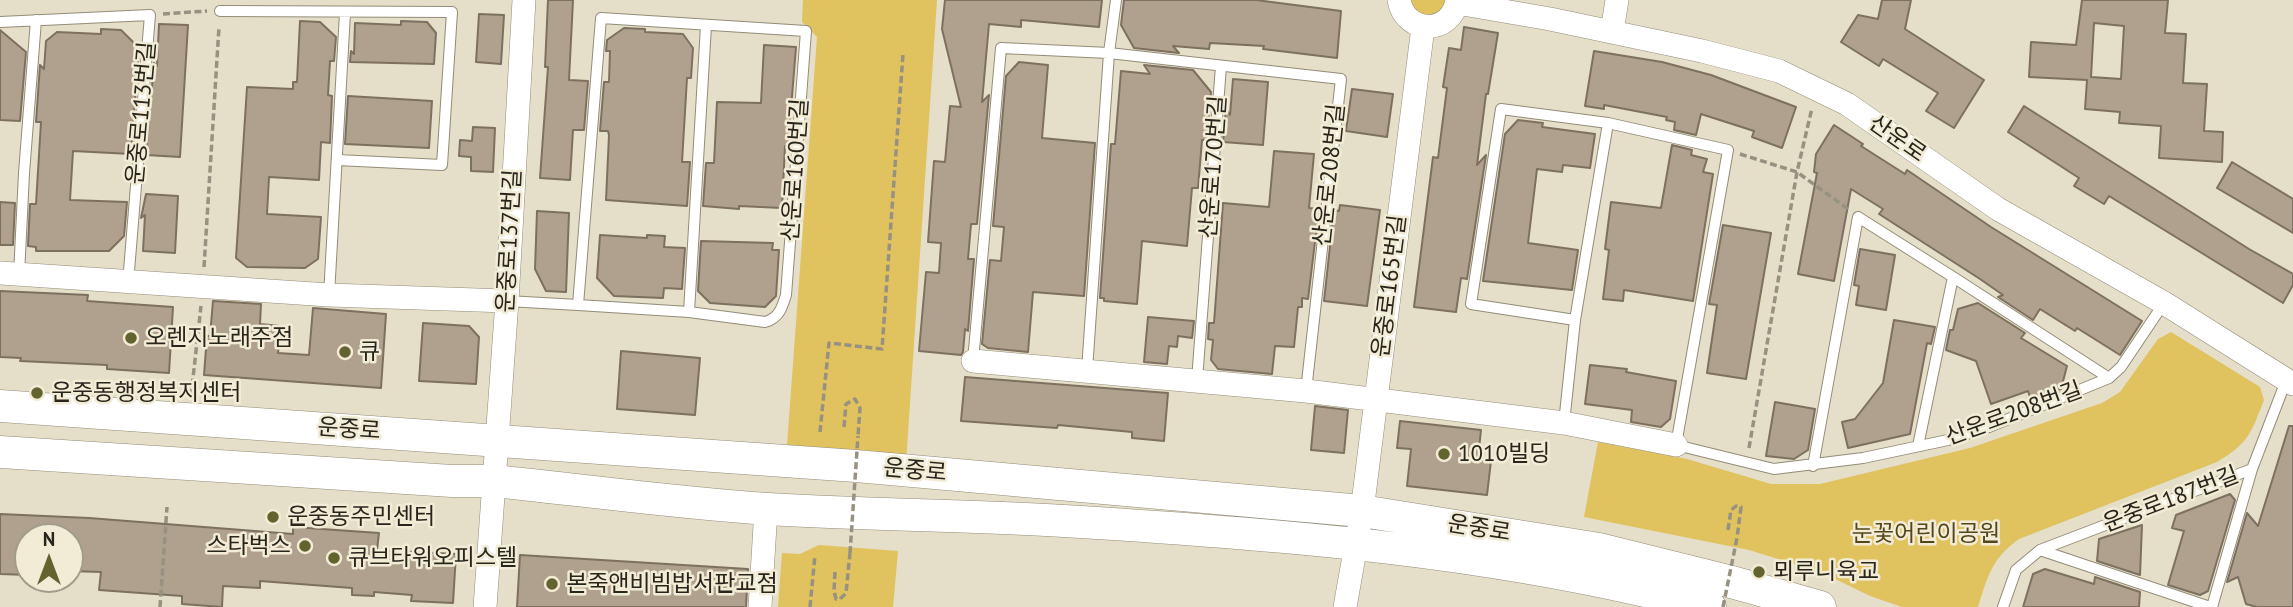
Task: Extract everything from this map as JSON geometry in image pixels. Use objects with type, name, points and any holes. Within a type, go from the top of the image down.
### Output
[{"type":"main road","name":"운중로","points":[[0,405],[856,466],[1362,511],[1599,549],[1819,607]]},
{"type":"main road","name":"운중로","points":[[0,452],[425,480],[493,481],[766,509],[1063,521],[1356,545],[1568,574],[1710,607]]},
{"type":"street","name":"운중로137번길","points":[[485,607],[507,301],[524,0]]},
{"type":"street","points":[[1399,0],[1407,19],[1423,27],[1441,25],[1454,12],[1457,2]]},
{"type":"street","points":[[1612,32],[1617,0]]},
{"type":"street","name":"산운로","points":[[1457,2],[1702,51],[1779,71],[1847,104],[1998,209],[2164,303],[2289,382]]},
{"type":"street","name":"운중로165번길","points":[[1345,607],[1362,511],[1423,27]]},
{"type":"street","points":[[9,274],[329,295],[507,301]]},
{"type":"street","name":"산운로208번길","points":[[973,361],[1306,391],[1564,423],[1676,445]]},
{"type":"street","points":[[760,607],[766,509]]},
{"type":"lane","points":[[1087,370],[1109,53],[1116,0]]},
{"type":"lane","points":[[220,10],[452,12],[442,165],[337,160]]},
{"type":"lane","points":[[329,295],[345,13]]},
{"type":"lane","name":"운중로113번길","points":[[0,22],[150,15],[128,283]]},
{"type":"lane","name":"산운로160번길","points":[[507,301],[689,312],[765,322],[773,319],[782,310],[786,295],[806,31],[601,18],[578,305]]},
{"type":"lane","points":[[9,274],[24,173],[36,20]]},
{"type":"lane","points":[[689,312],[706,26]]},
{"type":"lane","name":"산운로170번길","points":[[973,361],[1001,48],[1109,53],[1221,66],[1197,380]]},
{"type":"lane","name":"산운로208번길","points":[[1221,66],[1341,79],[1306,391]]},
{"type":"lane","points":[[1576,320],[1471,304],[1501,109],[1608,123],[1728,150],[1676,445]]},
{"type":"lane","points":[[1564,423],[1576,320],[1608,123]]},
{"type":"lane","points":[[1813,466],[1858,216]]},
{"type":"lane","name":"산운로208번길","points":[[1858,216],[2109,378]]},
{"type":"lane","name":"산운로208번길","points":[[1918,446],[1952,277]]},
{"type":"lane","name":"산운로208번길","points":[[1676,445],[1774,469],[1813,466],[1918,446],[1989,427],[2109,378],[2121,367],[2164,303]]},
{"type":"lane","name":"운중로187번길","points":[[2003,607],[2016,569],[2040,550],[2252,469],[2289,382]]},
{"type":"lane","points":[[2211,607],[2252,469]]},
{"type":"lane","name":"운중로187번길","points":[[2040,550],[2211,607]]},
{"type":"path","points":[[150,15],[220,10],[203,287],[189,417]]},
{"type":"path","points":[[820,432],[829,344],[882,349],[903,54]]},
{"type":"path","points":[[1746,464],[1797,172],[1816,89]]},
{"type":"path","points":[[1728,150],[1797,172],[1858,216]]},
{"type":"path","points":[[835,572],[834,595],[836,599],[840,599],[846,593],[850,553],[860,408],[855,399],[846,404],[844,426]]},
{"type":"path","points":[[1723,607],[1741,507],[1736,506],[1731,510],[1728,530]]},
{"type":"path","points":[[160,607],[167,507]]},
{"type":"path","points":[[810,607],[815,555]]},
{"type":"green space","points":[[803,0],[937,0],[906,463],[846,458],[787,445],[817,37],[802,22]]},
{"type":"green space","points":[[1409,0],[1447,0],[1437,16],[1419,16]]},
{"type":"green space","name":"눈꽃어린이공원","points":[[2171,332],[2260,387],[2264,400],[2248,436],[2236,449],[2217,462],[2019,539],[1996,561],[1978,607],[1902,607],[1870,596],[1823,573],[1749,550],[1584,517],[1598,442],[1687,459],[1771,484],[1820,484],[1970,448],[2102,403],[2120,392],[2158,339]]},
{"type":"green space","points":[[819,545],[898,551],[893,607],[778,607],[782,553],[800,554]]},
{"type":"building","points":[[548,0],[573,0],[569,80],[588,81],[584,130],[573,130],[570,180],[540,178],[548,67],[545,67]]},
{"type":"building","points":[[945,0],[1102,0],[1099,27],[1021,20],[1021,27],[989,24],[982,102],[989,95],[977,224],[971,224],[968,259],[974,259],[968,331],[965,329],[961,355],[919,351],[926,272],[939,273],[941,243],[928,242],[934,161],[945,162],[950,106],[961,107],[942,29]]},
{"type":"building","points":[[1124,0],[1256,0],[1341,11],[1337,58],[1263,49],[1264,46],[1210,43],[1209,49],[1173,46],[1179,53],[1134,48],[1121,25]]},
{"type":"building","points":[[1882,0],[1911,0],[1905,29],[1984,80],[1954,128],[1926,111],[1938,93],[1883,59],[1879,66],[1841,42],[1858,15],[1878,19]]},
{"type":"building","points":[[2082,0],[2168,0],[2165,33],[2186,34],[2183,83],[2207,84],[2204,131],[2223,132],[2222,162],[2159,158],[2161,126],[2119,123],[2120,112],[2085,109],[2087,80],[2029,77],[2031,42],[2076,45]],"holes":[[[2094,23],[2124,26],[2121,79],[2091,77]]]},
{"type":"building","points":[[479,14],[504,15],[501,64],[476,62]]},
{"type":"building","points":[[300,21],[320,22],[336,37],[334,61],[330,61],[328,95],[332,96],[330,143],[321,142],[319,180],[269,177],[267,214],[321,217],[318,259],[305,268],[247,267],[236,258],[247,87],[293,89],[293,82],[297,82]]},
{"type":"building","points":[[401,21],[427,22],[436,33],[434,64],[350,62],[351,51],[354,54],[355,23],[401,25]]},
{"type":"building","points":[[159,24],[188,25],[180,157],[146,155],[154,63],[157,66]]},
{"type":"building","points":[[1464,27],[1498,33],[1486,94],[1477,165],[1486,155],[1467,279],[1461,278],[1456,312],[1414,307],[1433,157],[1438,158],[1449,48],[1461,50]]},
{"type":"building","points":[[624,28],[683,34],[693,48],[691,78],[687,78],[682,162],[690,162],[687,206],[606,200],[609,135],[608,131],[600,131],[604,82],[609,82],[610,51],[606,51],[607,40]]},
{"type":"building","points":[[101,29],[121,30],[139,48],[131,154],[73,151],[70,200],[127,202],[124,236],[109,251],[36,251],[36,247],[28,246],[30,204],[36,204],[41,122],[36,122],[40,65],[44,69],[46,41],[57,32],[101,34]]},
{"type":"building","points":[[0,30],[26,52],[20,121],[0,120]]},
{"type":"building","points":[[764,45],[796,47],[788,146],[785,146],[782,208],[703,206],[706,163],[714,163],[717,102],[761,103]]},
{"type":"building","points":[[1594,51],[1662,62],[1711,75],[1796,107],[1782,148],[1752,137],[1754,131],[1701,114],[1696,135],[1674,130],[1675,122],[1666,120],[1667,117],[1604,105],[1604,109],[1585,106]]},
{"type":"building","points":[[1019,62],[1048,65],[1042,138],[1095,143],[1084,296],[1033,292],[1028,352],[988,348],[982,344],[990,260],[1001,261],[1004,227],[993,226],[1006,76]]},
{"type":"building","points":[[1144,65],[1193,70],[1211,92],[1207,140],[1202,140],[1198,188],[1192,188],[1187,246],[1142,241],[1137,304],[1104,301],[1104,298],[1100,298],[1111,144],[1115,144],[1121,71],[1150,74]]},
{"type":"building","points":[[1233,79],[1268,82],[1263,145],[1223,142],[1226,109],[1230,115]]},
{"type":"building","points":[[1352,89],[1393,94],[1387,137],[1346,131]]},
{"type":"building","points":[[348,96],[432,101],[429,148],[345,144]]},
{"type":"building","points":[[2024,106],[2249,249],[2293,274],[2293,285],[2283,303],[2109,196],[2104,204],[2074,186],[2079,178],[2008,132]]},
{"type":"building","points":[[1518,120],[1543,123],[1542,127],[1595,134],[1590,168],[1563,165],[1562,172],[1537,169],[1528,243],[1578,250],[1572,290],[1483,281],[1505,134]]},
{"type":"building","points":[[1834,125],[1905,174],[1907,170],[1991,227],[2142,321],[2120,355],[2040,309],[2033,320],[1998,297],[2003,295],[1980,279],[1879,214],[1883,209],[1851,189],[1834,281],[1798,274],[1817,173],[1814,172],[1816,154]]},
{"type":"building","points":[[473,127],[495,128],[493,172],[471,171],[471,157],[459,156],[460,140],[472,141]]},
{"type":"building","points":[[1672,145],[1692,150],[1691,155],[1707,159],[1703,172],[1713,174],[1693,301],[1624,290],[1623,301],[1603,299],[1609,250],[1605,249],[1611,202],[1661,208]]},
{"type":"building","points":[[1274,151],[1314,154],[1309,208],[1319,209],[1308,299],[1302,298],[1302,307],[1298,307],[1294,347],[1275,346],[1272,374],[1218,369],[1211,360],[1213,340],[1208,339],[1209,323],[1214,323],[1223,203],[1269,207]]},
{"type":"building","points":[[2232,162],[2293,199],[2293,233],[2217,188]]},
{"type":"building","points":[[146,194],[178,196],[175,253],[143,251],[145,215],[141,218]]},
{"type":"building","points":[[0,202],[15,203],[13,245],[0,245]]},
{"type":"building","points":[[1340,205],[1380,210],[1367,306],[1324,301],[1334,210],[1339,211]]},
{"type":"building","points":[[537,211],[569,213],[566,292],[546,291],[535,269]]},
{"type":"building","points":[[1723,225],[1771,233],[1746,379],[1707,373],[1717,305],[1709,304]]},
{"type":"building","points":[[600,235],[647,238],[647,235],[665,236],[664,247],[685,248],[682,289],[664,288],[663,298],[614,296],[597,278]]},
{"type":"building","points":[[701,241],[773,243],[772,250],[779,250],[776,296],[765,307],[710,303],[698,291]]},
{"type":"building","points":[[1860,249],[1895,255],[1886,310],[1856,305],[1859,286],[1854,285]]},
{"type":"building","points":[[0,291],[88,295],[87,301],[173,307],[169,373],[107,369],[107,365],[20,361],[21,358],[0,357]]},
{"type":"building","points":[[213,301],[261,304],[260,324],[281,326],[278,353],[309,355],[313,308],[386,314],[381,388],[204,375]]},
{"type":"building","points":[[1978,303],[2025,333],[2021,338],[2067,366],[2061,389],[2030,397],[2028,391],[1991,404],[1976,361],[1946,350],[1958,309]]},
{"type":"building","points":[[1148,317],[1194,321],[1192,338],[1178,336],[1177,347],[1169,346],[1167,364],[1144,362]]},
{"type":"building","points":[[1894,320],[1935,327],[1931,344],[1927,343],[1910,434],[1848,448],[1842,422],[1855,419],[1883,383]]},
{"type":"building","points":[[423,323],[469,326],[479,337],[476,384],[419,381]]},
{"type":"building","points":[[621,351],[700,358],[695,415],[617,409]]},
{"type":"building","points":[[1590,365],[1627,369],[1626,372],[1676,381],[1670,419],[1661,427],[1631,422],[1632,410],[1585,404]]},
{"type":"building","points":[[965,377],[1168,393],[1164,441],[1132,438],[1132,432],[1058,425],[1057,428],[961,421]]},
{"type":"building","points":[[1775,402],[1815,409],[1808,450],[1794,459],[1766,456]]},
{"type":"building","points":[[1315,406],[1348,410],[1344,453],[1311,450]]},
{"type":"building","name":"1010빌딩","points":[[1400,421],[1481,430],[1478,459],[1491,461],[1487,495],[1407,486],[1411,449],[1397,448]]},
{"type":"building","points":[[2289,426],[2293,426],[2293,607],[2257,607],[2246,604],[2238,577],[2227,582],[2247,513],[2258,526]]},
{"type":"building","points":[[2230,494],[2235,500],[2208,591],[2200,595],[2168,585],[2184,531],[2172,528],[2176,515]]},
{"type":"building","points":[[0,514],[293,534],[293,527],[379,533],[377,550],[456,554],[453,603],[411,601],[412,595],[374,592],[374,596],[352,595],[352,588],[260,581],[260,588],[223,586],[222,607],[182,604],[182,596],[99,590],[101,572],[84,571],[84,523],[14,523],[14,574],[0,574]]},
{"type":"building","points":[[2142,525],[2140,575],[2097,561],[2099,539]]},
{"type":"building","points":[[520,555],[748,569],[746,607],[517,607]]},
{"type":"building","points":[[2045,569],[2094,584],[2095,577],[2140,592],[2139,607],[2023,607],[2033,574]]},
{"type":"place","name":"오렌지노래주점","points":[[131,338]]},
{"type":"place","name":"큐","points":[[345,352]]},
{"type":"place","name":"운중동행정복지센터","points":[[37,393]]},
{"type":"place","name":"1010빌딩","points":[[1444,454]]},
{"type":"place","name":"운중동주민센터","points":[[273,517]]},
{"type":"place","name":"스타벅스","points":[[305,546]]},
{"type":"place","name":"큐브타워오피스텔","points":[[334,558]]},
{"type":"place","name":"뫼루니육교","points":[[1759,572]]},
{"type":"place","name":"본죽앤비빔밥서판교점","points":[[552,584]]}]
